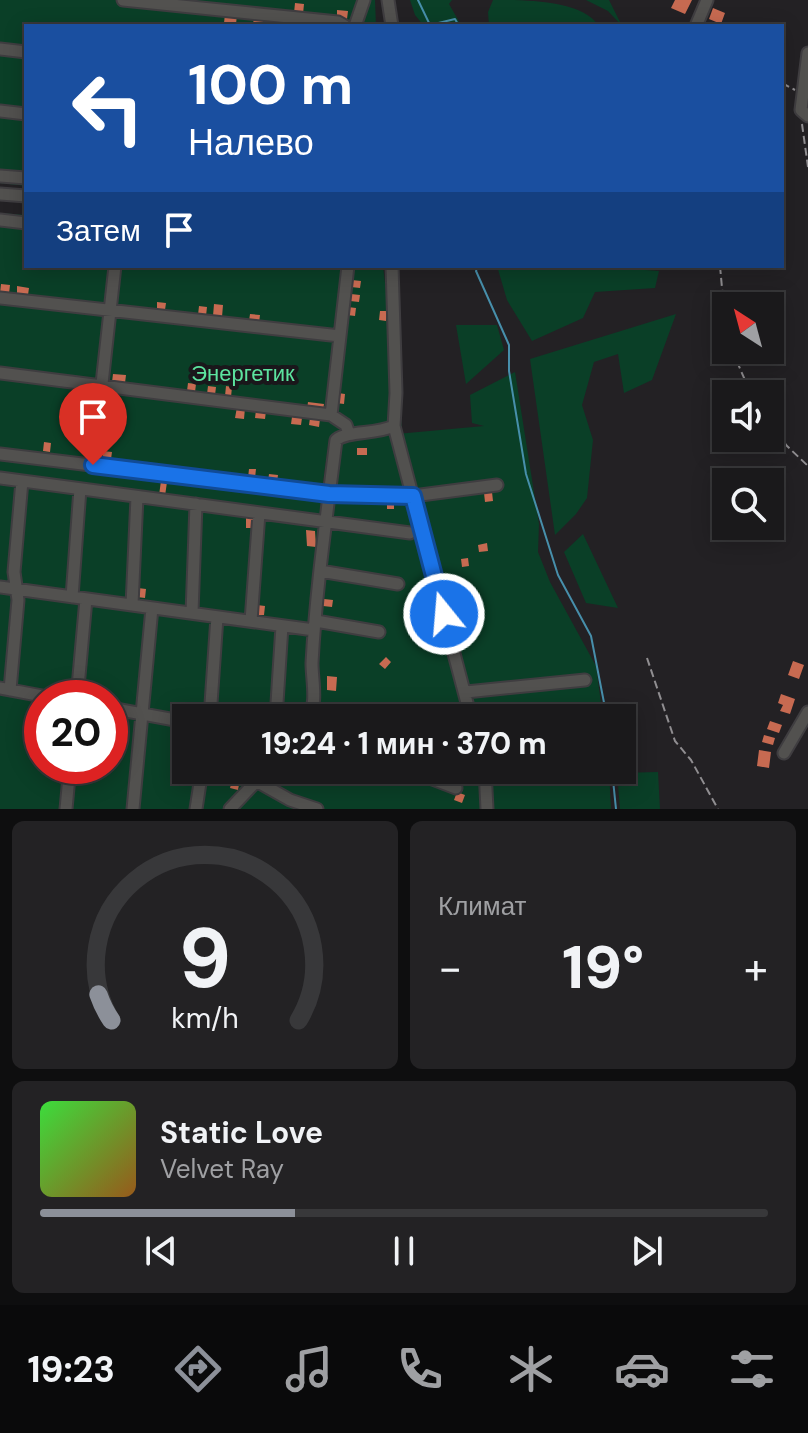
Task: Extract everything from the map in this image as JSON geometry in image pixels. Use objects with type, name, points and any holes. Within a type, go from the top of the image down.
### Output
[{"type":"street","points":[[123,0],[342,24]]},
{"type":"street","points":[[356,24],[364,0]]},
{"type":"street","points":[[388,0],[392,24]]},
{"type":"street","points":[[697,24],[707,0]]},
{"type":"street","points":[[0,49],[24,52]]},
{"type":"street","points":[[804,113],[802,93],[808,53]]},
{"type":"street","points":[[0,111],[24,114]]},
{"type":"street","points":[[0,176],[24,178]]},
{"type":"street","points":[[0,194],[24,196]]},
{"type":"street","points":[[0,220],[24,223]]},
{"type":"street","points":[[93,465],[115,268]]},
{"type":"street","points":[[331,415],[348,268]]},
{"type":"street","points":[[392,268],[396,393],[394,426],[468,704]]},
{"type":"street","points":[[0,298],[340,336]]},
{"type":"street","points":[[0,373],[331,415],[346,425],[349,434]]},
{"type":"street","points":[[313,704],[315,626],[324,522],[336,440],[349,434],[370,434],[394,426]]},
{"type":"street","points":[[0,454],[329,494],[413,496],[497,485]]},
{"type":"street","points":[[0,478],[410,533]]},
{"type":"street","points":[[5,689],[18,589],[14,572],[22,481]]},
{"type":"street","points":[[72,597],[80,489]]},
{"type":"street","points":[[132,605],[137,497]]},
{"type":"street","points":[[192,613],[196,504]]},
{"type":"street","points":[[251,621],[259,513]]},
{"type":"street","points":[[320,571],[398,584]]},
{"type":"street","points":[[0,587],[282,626],[379,632]]},
{"type":"street","points":[[79,680],[86,599]]},
{"type":"street","points":[[133,809],[152,608]]},
{"type":"street","points":[[211,704],[217,617]]},
{"type":"street","points":[[277,704],[282,626]]},
{"type":"street","points":[[466,692],[585,680]]},
{"type":"street","points":[[128,711],[172,719]]},
{"type":"street","points":[[784,753],[808,712]]},
{"type":"street","points":[[66,809],[68,784]]},
{"type":"street","points":[[196,809],[200,784]]},
{"type":"street","points":[[230,809],[256,784]]},
{"type":"street","points":[[261,784],[292,804],[317,809]]},
{"type":"street","points":[[446,784],[456,788]]},
{"type":"street","points":[[486,784],[487,809]]},
{"type":"path","points":[[784,84],[802,93]]},
{"type":"path","points":[[804,113],[803,144],[808,167]]},
{"type":"path","points":[[720,268],[722,292]]},
{"type":"path","points":[[784,442],[808,466]]},
{"type":"path","points":[[647,658],[675,741],[691,760],[718,809]]},
{"type":"green space","points":[[0,0],[375,0],[376,24],[24,24],[24,186],[0,183]]},
{"type":"green space","points":[[410,0],[452,0],[449,4],[460,24],[422,24],[415,15]]},
{"type":"green space","points":[[493,0],[537,1],[567,6],[591,17],[597,24],[489,24],[488,12]]},
{"type":"green space","points":[[586,0],[609,0],[621,24],[608,11]]},
{"type":"green space","name":"Энергетик","points":[[0,213],[24,215],[24,268],[383,268],[402,427],[353,431],[329,438],[322,490],[0,448]]},
{"type":"green space","points":[[498,268],[659,271],[655,288],[595,292],[583,318],[532,341],[507,300]]},
{"type":"green space","points":[[676,314],[652,380],[624,393],[618,354],[594,362],[582,405],[593,440],[587,498],[555,535],[530,359]]},
{"type":"green space","points":[[456,325],[497,325],[504,350],[466,384]]},
{"type":"green space","points":[[515,372],[539,524],[538,552],[550,582],[596,666],[601,704],[172,704],[172,784],[610,784],[611,809],[0,809],[0,458],[332,501],[341,443],[353,438],[484,426],[472,423],[470,395]]},
{"type":"green space","points":[[583,534],[618,608],[586,603],[564,552]]},
{"type":"green space","points":[[658,772],[660,809],[620,809],[618,784],[636,784],[636,773]]},
{"type":"building","points":[[675,0],[692,0],[685,14],[671,8]]},
{"type":"building","points":[[295,3],[304,4],[303,14],[294,13]]},
{"type":"building","points":[[713,8],[725,13],[721,24],[709,19]]},
{"type":"building","points":[[337,10],[348,11],[347,19],[337,18]]},
{"type":"building","points":[[225,14],[237,15],[236,24],[224,23]]},
{"type":"building","points":[[254,17],[265,19],[264,24],[253,24]]},
{"type":"building","points":[[352,280],[361,281],[360,288],[351,287]]},
{"type":"building","points":[[1,284],[10,285],[9,294],[0,293]]},
{"type":"building","points":[[17,286],[29,288],[28,295],[17,294]]},
{"type":"building","points":[[351,294],[360,295],[359,302],[350,301]]},
{"type":"building","points":[[157,302],[166,303],[165,310],[157,309]]},
{"type":"building","points":[[214,304],[223,305],[222,317],[213,316]]},
{"type":"building","points":[[199,306],[207,307],[206,316],[198,315]]},
{"type":"building","points":[[348,307],[356,308],[355,316],[347,315]]},
{"type":"building","points":[[380,311],[387,311],[386,321],[379,320]]},
{"type":"building","points":[[250,314],[260,315],[259,323],[249,321]]},
{"type":"building","points":[[113,374],[126,375],[125,383],[112,382]]},
{"type":"building","points":[[188,383],[196,384],[195,392],[187,391]]},
{"type":"building","points":[[208,386],[216,387],[215,395],[207,394]]},
{"type":"building","points":[[226,386],[232,387],[231,397],[225,396]]},
{"type":"building","points":[[338,393],[345,394],[344,404],[336,403]]},
{"type":"building","points":[[308,402],[324,404],[323,410],[307,409]]},
{"type":"building","points":[[237,407],[245,408],[244,419],[235,418]]},
{"type":"building","points":[[256,410],[266,411],[265,419],[255,418]]},
{"type":"building","points":[[292,417],[302,418],[301,425],[291,424]]},
{"type":"building","points":[[310,418],[320,419],[319,427],[309,425]]},
{"type":"building","points":[[44,442],[51,443],[50,452],[43,451]]},
{"type":"building","points":[[357,448],[367,448],[367,455],[357,455]]},
{"type":"building","points":[[103,451],[112,452],[111,459],[103,458]]},
{"type":"building","points":[[249,469],[256,469],[255,478],[248,478]]},
{"type":"building","points":[[269,474],[278,475],[277,482],[268,481]]},
{"type":"building","points":[[161,481],[167,482],[165,496],[159,495]]},
{"type":"building","points":[[492,492],[493,501],[485,502],[484,493]]},
{"type":"building","points":[[387,500],[394,501],[394,509],[387,509]]},
{"type":"building","points":[[246,518],[255,518],[254,528],[246,528]]},
{"type":"building","points":[[306,530],[315,531],[316,547],[307,546]]},
{"type":"building","points":[[487,543],[488,551],[479,552],[478,545]]},
{"type":"building","points":[[468,558],[469,566],[462,567],[461,559]]},
{"type":"building","points":[[138,588],[146,589],[145,598],[137,597]]},
{"type":"building","points":[[324,599],[333,600],[332,607],[323,606]]},
{"type":"building","points":[[257,605],[265,606],[264,615],[256,615]]},
{"type":"building","points":[[386,657],[391,662],[385,669],[379,664]]},
{"type":"building","points":[[793,661],[804,665],[799,679],[788,675]]},
{"type":"building","points":[[327,676],[337,677],[336,691],[327,690]]},
{"type":"building","points":[[781,694],[795,699],[790,714],[780,711],[783,705],[778,703]]},
{"type":"building","points":[[770,721],[782,725],[779,733],[767,729]]},
{"type":"building","points":[[764,735],[775,738],[773,745],[762,742]]},
{"type":"building","points":[[759,750],[771,752],[769,768],[757,766]]},
{"type":"building","points":[[231,784],[239,784],[238,790],[230,788]]},
{"type":"building","points":[[457,792],[465,795],[462,803],[454,800]]},
{"type":"waterway","points":[[418,0],[430,24]]},
{"type":"waterway","points":[[434,24],[455,19],[458,24]]},
{"type":"waterway","points":[[477,268],[509,345],[509,371],[526,474],[558,575],[591,636],[604,704]]},
{"type":"waterway","points":[[613,784],[616,809]]},
{"type":"route","points":[[93,465],[329,494],[413,496],[444,614]]}]
